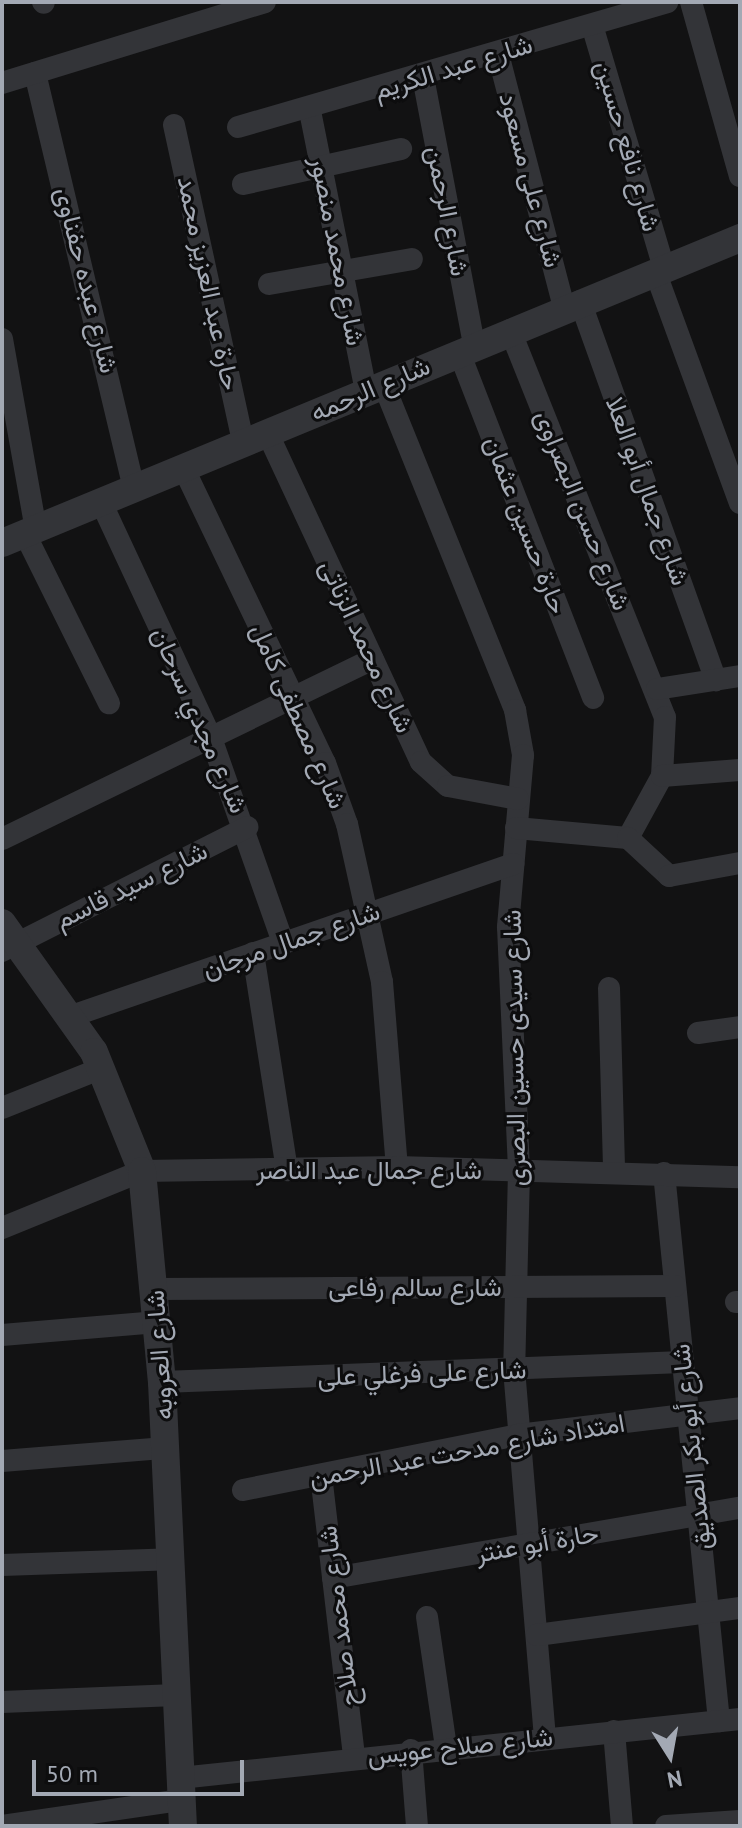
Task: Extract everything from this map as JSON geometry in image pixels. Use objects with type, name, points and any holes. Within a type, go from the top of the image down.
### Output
[{"type":"street","points":[[2,83],[265,2]]},
{"type":"street","name":"شارع عبد الكريم","points":[[238,127],[310,111],[667,2]]},
{"type":"street","points":[[691,2],[740,176]]},
{"type":"street","name":"شارع نافع حسين","points":[[592,25],[660,269],[740,503]]},
{"type":"street","name":"شارع على مسعود","points":[[498,54],[572,304]]},
{"type":"street","name":"شارع عبده حفناوى","points":[[35,73],[134,488]]},
{"type":"street","name":"شارع الرحمن","points":[[423,77],[466,348]]},
{"type":"street","name":"شارع محمد منصور","points":[[310,111],[343,271],[374,387]]},
{"type":"street","name":"حارة عبد العزيز محمد","points":[[174,125],[255,437]]},
{"type":"street","points":[[243,184],[401,149]]},
{"type":"street","name":"شارع الرحمه","points":[[21,535],[572,304],[740,238]]},
{"type":"street","points":[[269,284],[412,259]]},
{"type":"street","name":"شارع جمال أبو العلا","points":[[572,304],[716,680]]},
{"type":"street","name":"شارع حسن البصراوى","points":[[510,330],[657,689],[667,747],[662,776]]},
{"type":"street","points":[[2,339],[21,535],[109,703]]},
{"type":"street","name":"حارة حسين عثمان","points":[[466,348],[593,698]]},
{"type":"street","name":"شارع سيدى حسين البصرى","points":[[374,387],[515,710],[523,755],[508,927],[519,1171],[512,1287],[518,1435],[545,1738]]},
{"type":"street","name":"شارع محمد الزناتى","points":[[255,437],[373,659],[429,773],[448,786],[518,799]]},
{"type":"street","name":"شارع مصطفى كامل","points":[[183,467],[329,775],[371,913],[397,1167]]},
{"type":"street","name":"شارع مجدي سرحان","points":[[101,502],[211,738],[247,827],[283,943]]},
{"type":"street","points":[[2,839],[373,659]]},
{"type":"street","points":[[657,689],[740,676]]},
{"type":"street","points":[[628,838],[662,776],[740,770]]},
{"type":"street","name":"شارع سيد قاسم","points":[[6,939],[247,827]]},
{"type":"street","points":[[516,828],[628,838],[669,876],[740,863]]},
{"type":"street","name":"شارع جمال مرجان","points":[[69,1017],[513,864]]},
{"type":"street","name":"شارع العروبه","points":[[6,939],[69,1017],[102,1068],[142,1171],[162,1382],[181,1802]]},
{"type":"street","points":[[253,953],[287,1170]]},
{"type":"street","points":[[609,988],[614,1172]]},
{"type":"street","points":[[698,1033],[740,1027]]},
{"type":"street","points":[[2,1108],[102,1068]]},
{"type":"street","name":"شارع جمال عبد الناصر","points":[[142,1171],[397,1167],[740,1177]]},
{"type":"street","points":[[2,1228],[142,1171]]},
{"type":"street","name":"شارع أبو بكر الصديق","points":[[664,1173],[708,1611],[729,1720]]},
{"type":"street","name":"شارع سالم رفاعى","points":[[155,1289],[675,1286]]},
{"type":"street","points":[[2,1335],[157,1322]]},
{"type":"street","name":"شارع على فرغلي على","points":[[162,1382],[683,1362]]},
{"type":"street","name":"امتداد شارع مدحت عبد الرحمن","points":[[243,1490],[518,1435],[740,1408]]},
{"type":"street","points":[[2,1461],[165,1448]]},
{"type":"street","name":"شارع محمد صلاح","points":[[321,1475],[354,1757]]},
{"type":"street","name":"حارة أبو عنتر","points":[[333,1578],[740,1508]]},
{"type":"street","points":[[2,1565],[170,1559]]},
{"type":"street","points":[[537,1635],[740,1608]]},
{"type":"street","points":[[427,1617],[446,1747]]},
{"type":"street","points":[[2,1702],[176,1695]]},
{"type":"street","name":"شارع صلاح عويس","points":[[2,1826],[181,1802],[354,1757],[729,1720]]},
{"type":"street","points":[[614,1731],[622,1826]]},
{"type":"street","points":[[411,1750],[417,1826]]},
{"type":"street","points":[[666,1826],[740,1821]]}]
